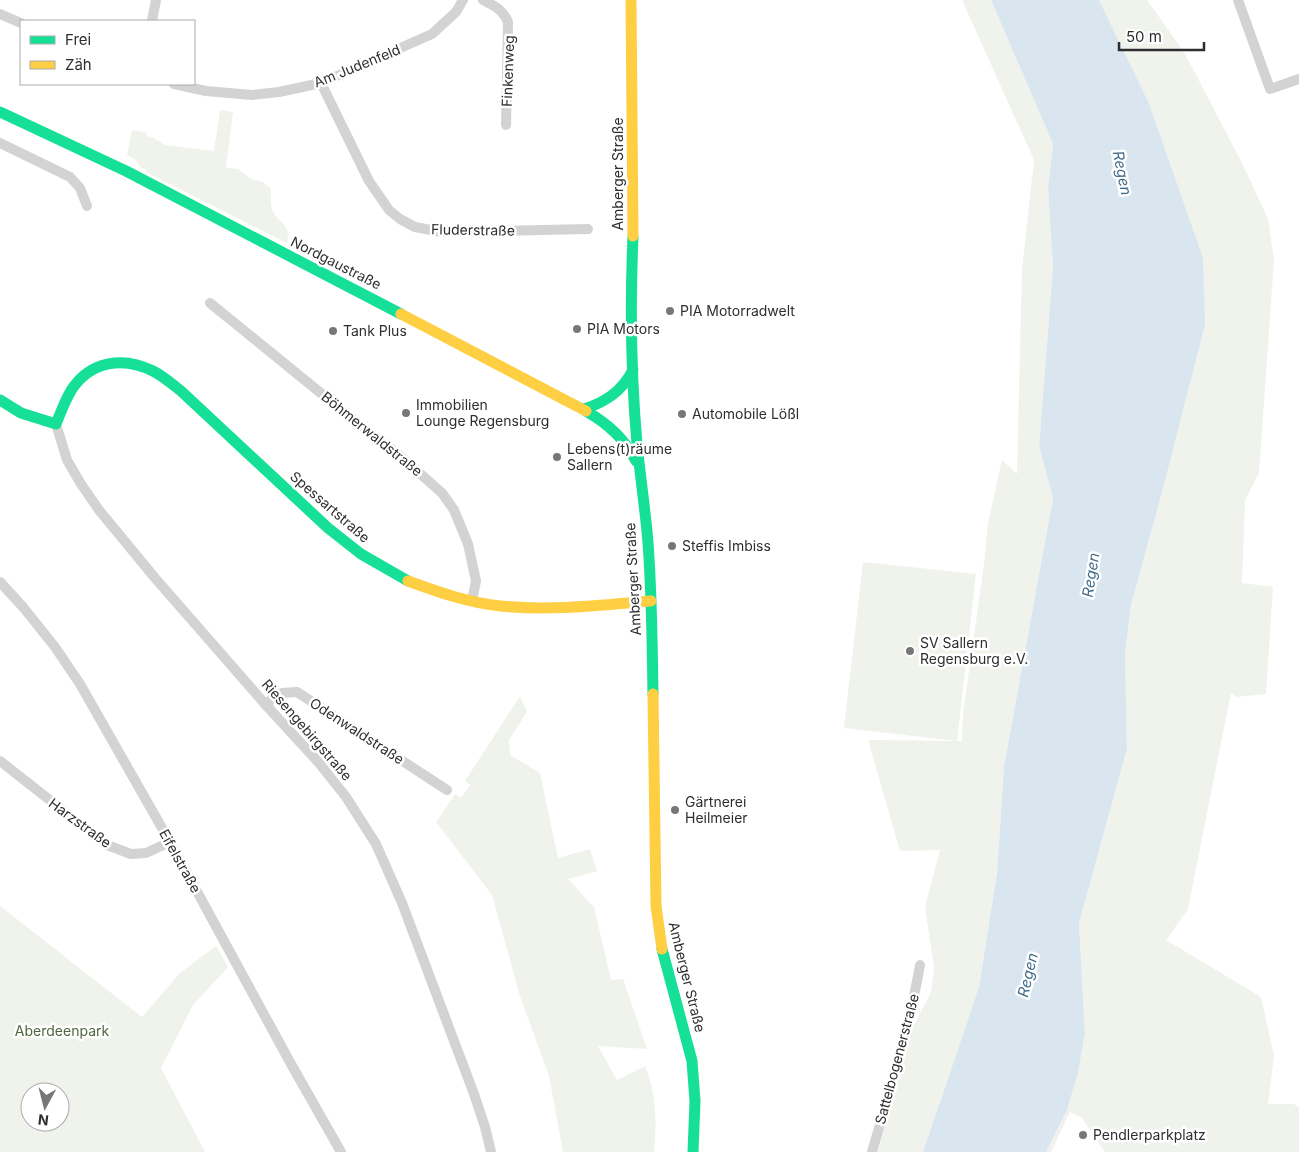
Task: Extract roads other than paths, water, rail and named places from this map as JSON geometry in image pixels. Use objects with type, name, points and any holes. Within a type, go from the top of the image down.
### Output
[{"type":"main road","name":"Amberger Straße","points":[[631,0],[633,370],[651,601],[656,906],[660,942],[693,1070],[692,1152]]},
{"type":"main road","name":"Nordgaustraße","points":[[0,112],[126,171],[584,409],[607,423],[617,432],[630,449],[639,466]]},
{"type":"main road","name":"Spessartstraße","points":[[56,424],[66,399],[84,374],[98,366],[112,362],[125,361],[140,364],[159,374],[180,391],[328,528],[360,554],[406,580],[472,601],[500,606],[560,608],[651,601]]},
{"type":"main road","points":[[584,409],[609,399],[627,382],[633,370]]},
{"type":"main road","points":[[0,400],[21,413],[56,424]]},
{"type":"street","points":[[152,20],[156,0]]},
{"type":"street","name":"Am Judenfeld","points":[[179,85],[206,91],[252,95],[280,92],[320,83],[432,34],[456,12],[463,0]]},
{"type":"street","name":"Finkenweg","points":[[483,0],[496,6],[504,14],[508,22],[506,125]]},
{"type":"street","points":[[1238,0],[1270,89],[1299,79]]},
{"type":"street","points":[[0,14],[20,24]]},
{"type":"street","name":"Fluderstraße","points":[[320,83],[368,181],[389,210],[400,219],[415,227],[441,232],[588,229]]},
{"type":"street","points":[[0,143],[70,177],[80,188],[87,206]]},
{"type":"street","name":"Böhmerwaldstraße","points":[[210,303],[398,454],[442,493],[454,510],[468,544],[476,580],[472,601]]},
{"type":"street","name":"Riesengebirgstraße","points":[[56,424],[67,460],[99,510],[155,578],[330,776],[376,844],[402,903],[471,1084],[486,1127],[491,1152]]},
{"type":"street","name":"Eifelstraße","points":[[0,582],[55,647],[80,684],[170,842],[232,960],[341,1152]]},
{"type":"street","name":"Odenwaldstraße","points":[[265,704],[282,693],[297,692],[447,790]]},
{"type":"street","name":"Harzstraße","points":[[0,761],[108,845],[131,854],[146,852],[170,842]]},
{"type":"street","name":"Sattelbogenerstraße","points":[[872,1152],[909,1021],[920,965]]},
{"type":"water","name":"Regen","points":[[991,0],[1099,0],[1148,101],[1203,258],[1205,325],[1131,605],[1125,653],[1127,749],[1079,923],[1085,1033],[1078,1073],[1067,1110],[1046,1152],[923,1152],[979,987],[997,873],[1004,766],[1053,498],[1039,446],[1053,267],[1048,189],[1053,144]]},
{"type":"place","name":"PIA Motorradwelt","points":[[670,311]]},
{"type":"place","name":"PIA Motors","points":[[577,329]]},
{"type":"place","name":"Tank Plus","points":[[333,331]]},
{"type":"place","name":"Immobilien Lounge Regensburg","points":[[406,413]]},
{"type":"place","name":"Automobile Lößl","points":[[682,414]]},
{"type":"place","name":"Lebens(t)räume Sallern","points":[[557,457]]},
{"type":"place","name":"Steffis Imbiss","points":[[672,546]]},
{"type":"place","name":"SV Sallern Regensburg e.V.","points":[[910,651]]},
{"type":"place","name":"Gärtnerei Heilmeier","points":[[675,810]]},
{"type":"place","name":"Pendlerparkplatz","points":[[1083,1135]]},
{"type":"park label","name":"Aberdeenpark","points":[[62,1031]]}]
